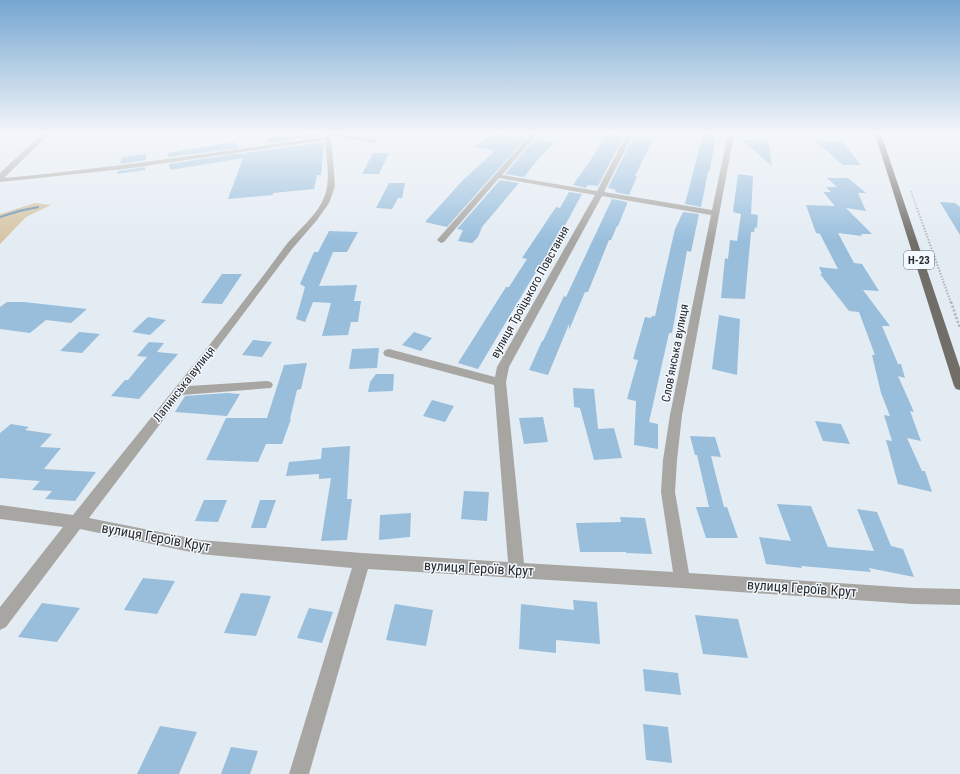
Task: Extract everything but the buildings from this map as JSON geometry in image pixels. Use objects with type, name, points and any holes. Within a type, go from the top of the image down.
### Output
[{"type":"main road","name":"Н-23","points":[[890,170],[960,386]]},
{"type":"street","points":[[0,177],[7,170]]},
{"type":"street","points":[[0,180],[47,177],[97,170]]},
{"type":"street","name":"Лапинська вулиця","points":[[0,621],[255,295],[297,236],[322,209],[330,194],[330,170]]},
{"type":"street","points":[[441,240],[502,170]]},
{"type":"street","name":"вулиця Троїцького Повстання","points":[[517,570],[500,382],[503,367],[612,170]]},
{"type":"street","name":"Словʼянська вулиця","points":[[682,580],[668,492],[670,460],[676,415],[725,170]]},
{"type":"street","points":[[497,176],[716,213]]},
{"type":"street","points":[[389,353],[500,382]]},
{"type":"street","points":[[179,391],[267,385]]},
{"type":"street","name":"вулиця Героїв Крут","points":[[0,512],[76,522],[200,547],[362,561],[682,580],[912,596],[960,597]]},
{"type":"street","points":[[299,774],[362,561]]},
{"type":"path","points":[[909,186],[960,328]]},
{"type":"shaded area","points":[[35,203],[51,205],[26,217],[0,244],[0,214]]},
{"type":"waterway","points":[[0,217],[38,207]]}]
